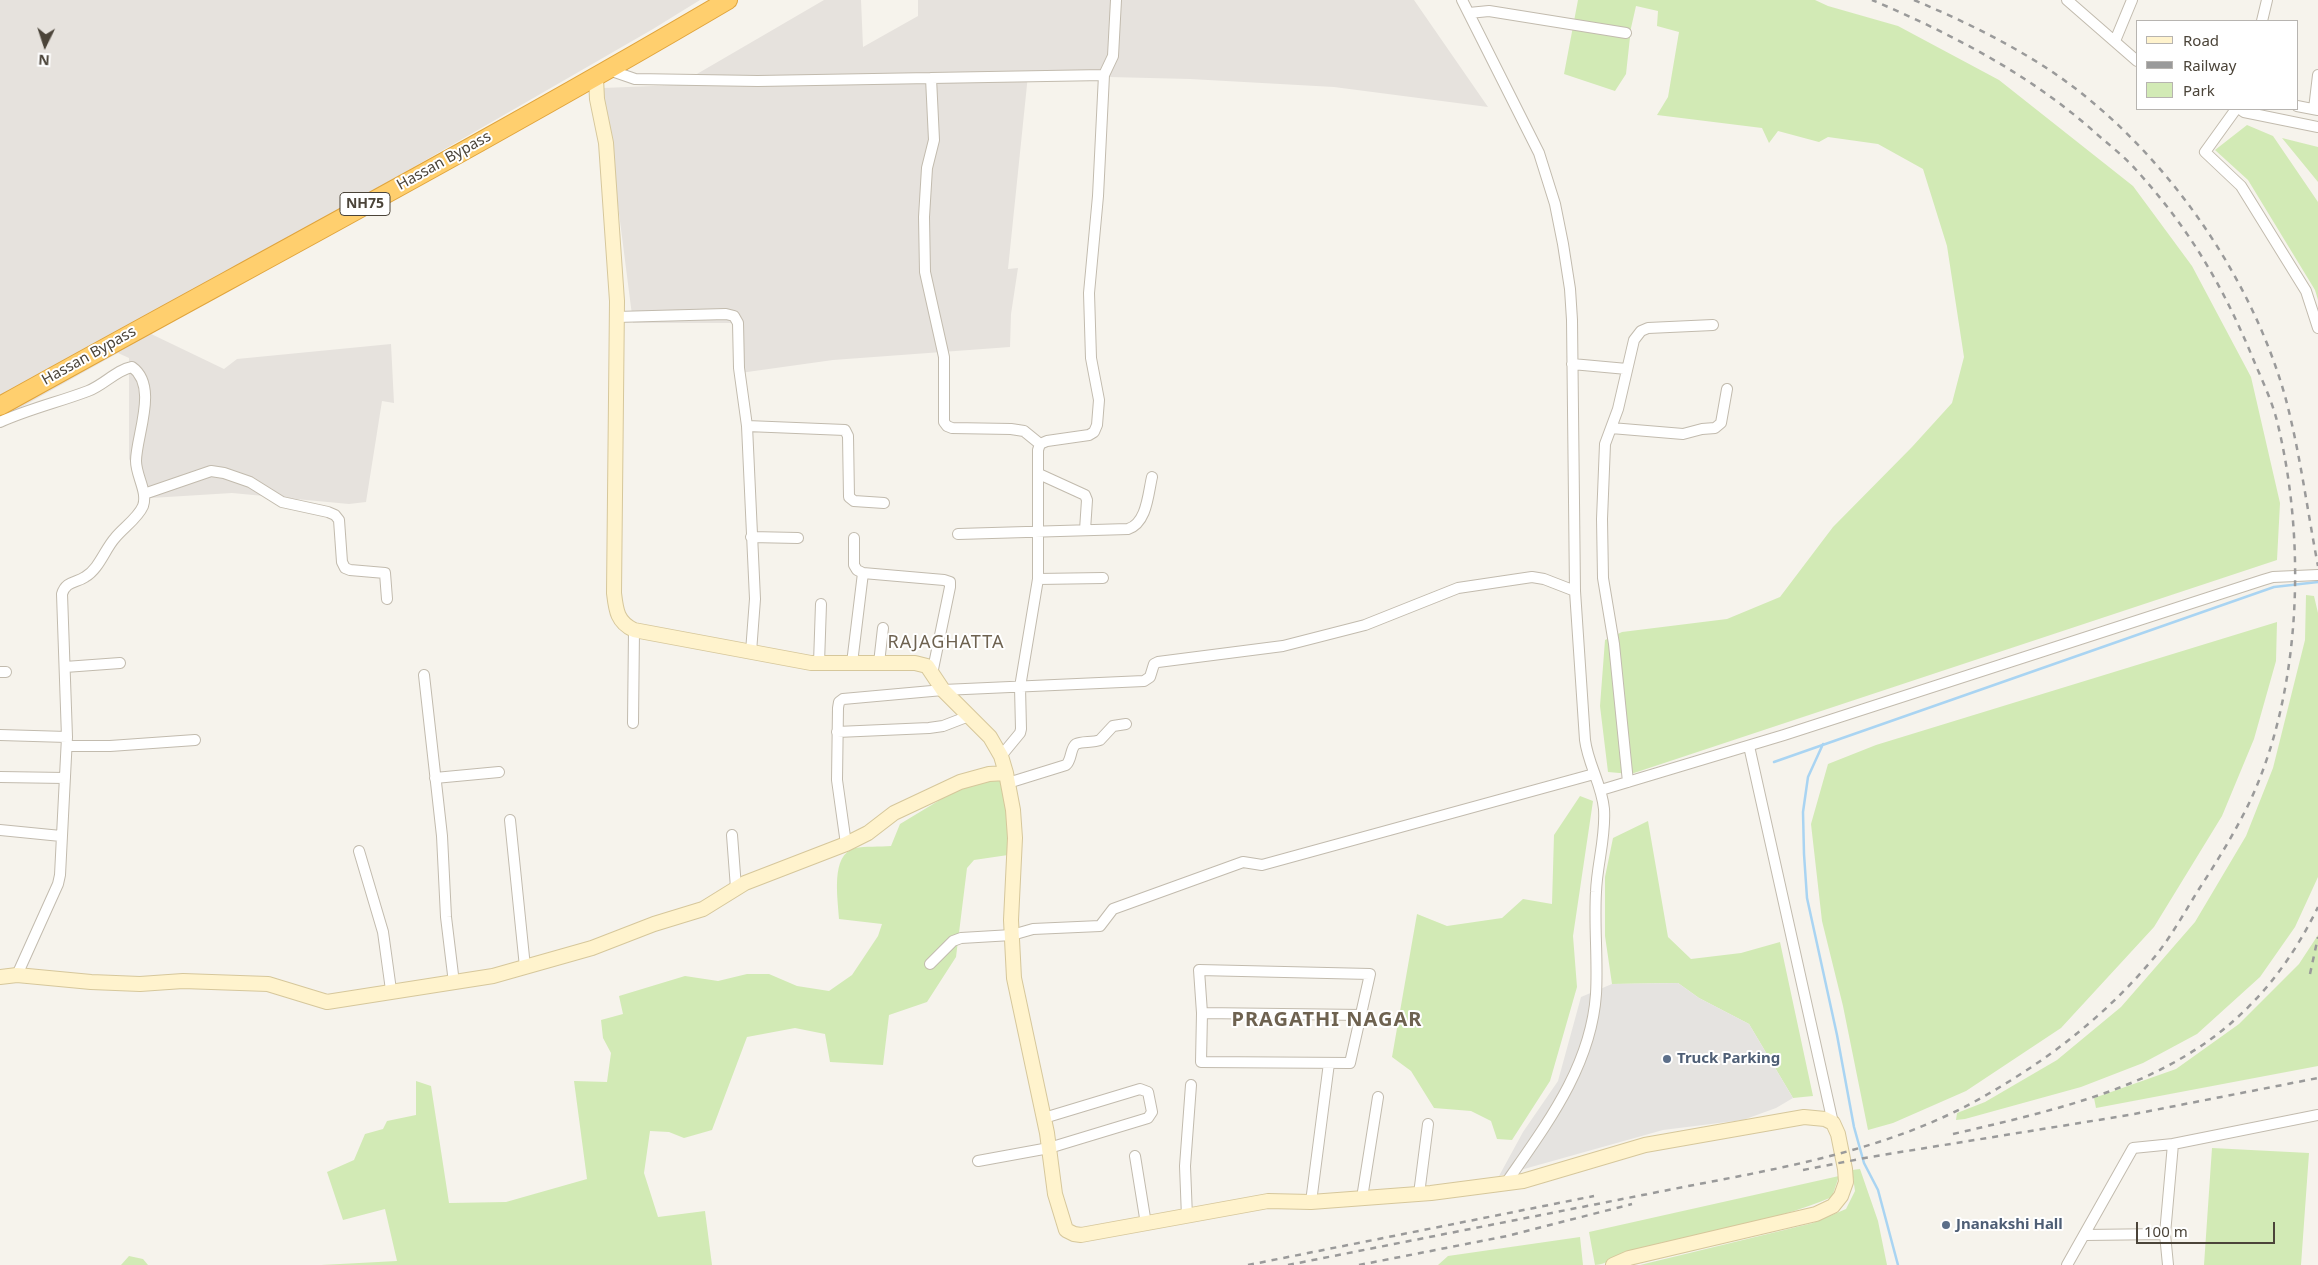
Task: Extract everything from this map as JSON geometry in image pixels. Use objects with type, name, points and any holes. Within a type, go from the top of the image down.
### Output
[{"type":"highway","name":"Hassan Bypass","points":[[0,406],[603,74],[728,0]]},
{"type":"street","points":[[1001,756],[1020,733],[1020,688],[1038,579],[1040,532],[1038,450],[1040,444],[1047,441],[1088,435],[1094,432],[1097,425],[1099,400],[1091,358],[1089,293],[1098,196],[1104,75],[1113,56],[1116,0]]},
{"type":"street","points":[[1462,0],[1539,152],[1555,204],[1570,289],[1575,591],[1587,755],[1601,790],[1604,808],[1604,832],[1596,892],[1596,994],[1594,1012],[1579,1065],[1559,1106],[1506,1183]]},
{"type":"street","points":[[2067,0],[2136,60]]},
{"type":"street","points":[[2115,41],[2132,0]]},
{"type":"street","points":[[2262,20],[2267,0]]},
{"type":"street","points":[[1469,13],[1489,11],[1626,33]]},
{"type":"street","points":[[1104,75],[758,81],[645,79],[603,74],[597,99],[606,143],[616,317],[614,593],[617,616],[625,626],[634,630],[751,652],[819,663],[914,663],[926,666],[943,690],[990,737],[1001,756],[1013,810],[1015,838],[1012,935],[1014,978],[1044,1118],[1055,1194],[1066,1230],[1074,1234],[1081,1235],[1146,1224],[1268,1201],[1311,1202],[1418,1194],[1506,1183],[1532,1178],[1645,1145],[1804,1117],[1825,1119],[1832,1123]]},
{"type":"street","points":[[2298,106],[2316,109],[2318,75]]},
{"type":"street","points":[[931,78],[934,140],[927,168],[924,216],[926,272],[944,357],[944,422],[946,426],[952,428],[1024,431],[1040,444]]},
{"type":"street","points":[[2235,110],[2205,152],[2241,186],[2306,291],[2318,328]]},
{"type":"street","points":[[2241,110],[2318,127]]},
{"type":"street","points":[[616,317],[726,314],[734,316],[738,323],[739,368],[747,426],[755,599],[751,652]]},
{"type":"street","points":[[1628,782],[1614,644],[1603,578],[1602,518],[1605,444],[1618,409],[1634,340],[1641,331],[1648,328],[1713,324]]},
{"type":"street","points":[[1572,364],[1627,370]]},
{"type":"street","points":[[0,422],[43,405],[88,391],[125,368],[132,366],[138,370],[142,382],[146,405],[136,459],[144,494],[143,505],[140,511],[114,539],[90,574],[68,584],[62,594],[67,741],[58,884],[17,975]]},
{"type":"street","points":[[1611,428],[1683,434],[1715,428],[1721,423],[1727,389]]},
{"type":"street","points":[[747,426],[845,430],[848,436],[849,497],[854,500],[884,503]]},
{"type":"street","points":[[144,494],[211,471],[224,473],[250,482],[282,502],[335,515],[339,520],[342,562],[345,568],[385,573],[387,599]]},
{"type":"street","points":[[1038,474],[1085,495],[1087,500],[1085,530]]},
{"type":"street","points":[[958,534],[1128,529],[1136,526],[1141,520],[1152,477]]},
{"type":"street","points":[[751,537],[798,538]]},
{"type":"street","points":[[854,538],[854,565],[857,570],[863,573],[950,582],[932,674]]},
{"type":"street","points":[[852,663],[863,573]]},
{"type":"street","points":[[1601,790],[1749,746],[2263,580],[2274,577],[2318,576]]},
{"type":"street","points":[[846,844],[838,793],[838,708],[839,702],[843,699],[943,690],[1144,681],[1150,677],[1154,664],[1158,662],[1283,646],[1365,625],[1458,588],[1532,577],[1544,579],[1575,591]]},
{"type":"street","points":[[1038,579],[1103,578]]},
{"type":"street","points":[[819,663],[822,604]]},
{"type":"street","points":[[879,663],[883,628]]},
{"type":"street","points":[[632,722],[634,630]]},
{"type":"street","points":[[65,667],[120,663]]},
{"type":"street","points":[[424,675],[442,836],[446,917],[454,983]]},
{"type":"street","points":[[837,732],[929,728],[943,726],[969,716]]},
{"type":"street","points":[[0,976],[17,975],[91,982],[140,984],[183,981],[268,984],[327,1002],[391,990],[454,983],[526,967],[592,948],[654,924],[704,909],[744,883],[846,844],[868,833],[894,813],[960,782],[989,774],[1007,778],[1066,765],[1077,743],[1100,740],[1112,726],[1126,724]]},
{"type":"street","points":[[0,735],[110,746],[195,740]]},
{"type":"street","points":[[1613,1265],[1629,1258],[1816,1214],[1833,1206],[1841,1196],[1846,1182],[1838,1134],[1832,1123],[1749,746]]},
{"type":"street","points":[[436,778],[499,772]]},
{"type":"street","points":[[930,964],[953,941],[961,938],[1012,935],[1033,929],[1100,926],[1113,909],[1243,862],[1262,865],[1594,774]]},
{"type":"street","points":[[0,777],[65,778]]},
{"type":"street","points":[[510,820],[526,967]]},
{"type":"street","points":[[0,830],[61,836]]},
{"type":"street","points":[[732,835],[736,888]]},
{"type":"street","points":[[359,852],[383,932],[391,990]]},
{"type":"street","points":[[1199,970],[1370,974],[1362,1015],[1350,1063],[1201,1062],[1202,1013],[1199,970]]},
{"type":"street","points":[[1202,1013],[1362,1015]]},
{"type":"street","points":[[1311,1202],[1329,1063]]},
{"type":"street","points":[[1187,1217],[1185,1166],[1190,1085]]},
{"type":"street","points":[[978,1161],[1049,1148],[1148,1118],[1152,1112],[1148,1092],[1140,1089],[1044,1118]]},
{"type":"street","points":[[1362,1198],[1378,1097]]},
{"type":"street","points":[[2066,1265],[2133,1148],[2173,1144],[2318,1115]]},
{"type":"street","points":[[1418,1194],[1428,1124]]},
{"type":"street","points":[[2168,1265],[2165,1234],[2173,1144]]},
{"type":"street","points":[[1135,1156],[1146,1224]]},
{"type":"street","points":[[2084,1235],[2165,1234]]},
{"type":"shaded area","points":[[0,0],[700,0],[145,322],[147,332],[224,369],[237,359],[391,344],[394,403],[382,401],[366,502],[349,504],[232,493],[151,498],[129,459],[129,358],[118,353],[0,419]]},
{"type":"shaded area","points":[[824,0],[861,0],[863,47],[918,16],[918,0],[1414,0],[1488,107],[1334,87],[1190,79],[1028,75],[1008,269],[1018,268],[1011,314],[1010,347],[833,360],[740,373],[738,323],[633,323],[603,88],[678,85]]},
{"type":"shaded area","name":"Truck Parking","points":[[1678,983],[1699,998],[1749,1024],[1793,1098],[1776,1108],[1743,1120],[1663,1130],[1499,1176],[1523,1132],[1558,1081],[1581,997],[1612,984]]},
{"type":"green space","points":[[1578,0],[1815,0],[1828,6],[1898,26],[1999,80],[2133,186],[2192,266],[2251,377],[2280,503],[2277,560],[1631,774],[1608,772],[1600,706],[1605,640],[1622,632],[1727,619],[1780,597],[1833,527],[1912,447],[1952,403],[1964,357],[1947,246],[1923,169],[1878,144],[1828,137],[1819,142],[1778,131],[1769,143],[1762,128],[1657,115],[1668,97],[1679,32],[1657,26],[1658,11],[1636,6],[1631,28],[1626,74],[1615,91],[1564,74]]},
{"type":"green space","points":[[2247,125],[2273,136],[2318,202],[2318,300],[2315,290],[2248,180],[2215,150]]},
{"type":"green space","points":[[2282,138],[2318,147],[2318,182]]},
{"type":"green space","points":[[2306,595],[2314,596],[2318,613],[2318,877],[2295,927],[2260,977],[2197,1034],[2143,1063],[2081,1087],[1956,1120],[1957,1113],[1985,1102],[2057,1060],[2121,1007],[2195,922],[2246,836],[2273,768],[2305,640]]},
{"type":"green space","points":[[2277,622],[2276,661],[2254,739],[2222,816],[2154,927],[2061,1028],[1966,1091],[1893,1123],[1868,1130],[1843,1006],[1822,921],[1811,824],[1828,764],[1876,745]]},
{"type":"green space","points":[[986,780],[1002,780],[1010,829],[1008,855],[974,860],[967,868],[956,957],[927,1002],[889,1015],[883,1065],[830,1062],[825,1034],[795,1028],[747,1037],[712,1130],[684,1138],[669,1132],[650,1131],[644,1173],[658,1217],[705,1211],[712,1265],[321,1265],[397,1261],[385,1209],[343,1220],[327,1172],[354,1160],[365,1134],[383,1129],[387,1121],[416,1115],[416,1081],[431,1086],[449,1203],[506,1202],[587,1179],[574,1081],[607,1082],[611,1053],[603,1038],[601,1020],[623,1014],[619,996],[685,976],[718,981],[747,974],[769,974],[797,986],[829,991],[852,975],[878,936],[882,924],[839,919],[837,878],[842,859],[847,852],[855,848],[891,846],[900,824],[958,789]]},
{"type":"green space","points":[[1580,796],[1593,801],[1573,936],[1577,987],[1550,1081],[1512,1140],[1497,1139],[1491,1121],[1471,1111],[1434,1108],[1411,1071],[1392,1057],[1417,914],[1447,926],[1502,918],[1523,899],[1552,904],[1554,835]]},
{"type":"green space","points":[[1648,821],[1668,937],[1691,959],[1741,953],[1780,942],[1813,1096],[1793,1098],[1749,1024],[1699,998],[1678,983],[1612,984],[1605,936],[1605,877],[1613,838]]},
{"type":"green space","points":[[2318,935],[2318,1066],[2096,1108],[2094,1098],[2176,1069],[2239,1024],[2299,964]]},
{"type":"green space","points":[[2212,1148],[2309,1153],[2301,1265],[2204,1265]]},
{"type":"green space","points":[[1860,1169],[1878,1221],[1887,1265],[1640,1265],[1813,1223],[1846,1209],[1855,1191],[1852,1170]]},
{"type":"green space","points":[[1839,1176],[1832,1197],[1807,1207],[1782,1215],[1652,1245],[1627,1252],[1595,1265],[1589,1232]]},
{"type":"green space","points":[[1580,1237],[1583,1265],[1438,1265],[1448,1256]]},
{"type":"green space","points":[[129,1256],[143,1259],[148,1265],[121,1265]]},
{"type":"waterway","points":[[1774,762],[2274,587],[2318,582]]},
{"type":"waterway","points":[[1823,744],[1808,777],[1803,812],[1807,898],[1837,1035],[1854,1127],[1864,1163],[1878,1190],[1898,1265]]},
{"type":"railway","points":[[1288,1265],[1782,1167],[1867,1146],[1909,1132],[1949,1115],[1988,1094],[2055,1051],[2116,999],[2159,952],[2177,926],[2227,844],[2252,797],[2269,754],[2281,708],[2290,660],[2295,562],[2286,466],[2277,421],[2267,391],[2243,334],[2205,261],[2190,238],[2134,167],[2074,114],[2020,76],[1933,28],[1872,0]]},
{"type":"railway","points":[[1914,0],[1964,22],[2013,48],[2045,67],[2086,97],[2124,131],[2160,169],[2193,211],[2223,255],[2248,301],[2269,348],[2290,417],[2318,566]]},
{"type":"railway","points":[[1953,1134],[2067,1105],[2118,1088],[2166,1067],[2210,1039],[2251,1005],[2286,961],[2318,907]]},
{"type":"railway","points":[[2310,974],[2318,937]]},
{"type":"railway","points":[[1803,1170],[1870,1157],[2129,1115],[2318,1078]]},
{"type":"railway","points":[[1248,1265],[1594,1196]]},
{"type":"railway","points":[[1359,1265],[1507,1236],[1632,1204]]},
{"type":"place","name":"Truck Parking","points":[[1667,1059]]},
{"type":"place","name":"Jnanakshi Hall","points":[[1946,1225]]},
{"type":"district","name":"RAJAGHATTA","points":[[946,643]]},
{"type":"district","name":"PRAGATHI NAGAR","points":[[1327,1020]]}]
